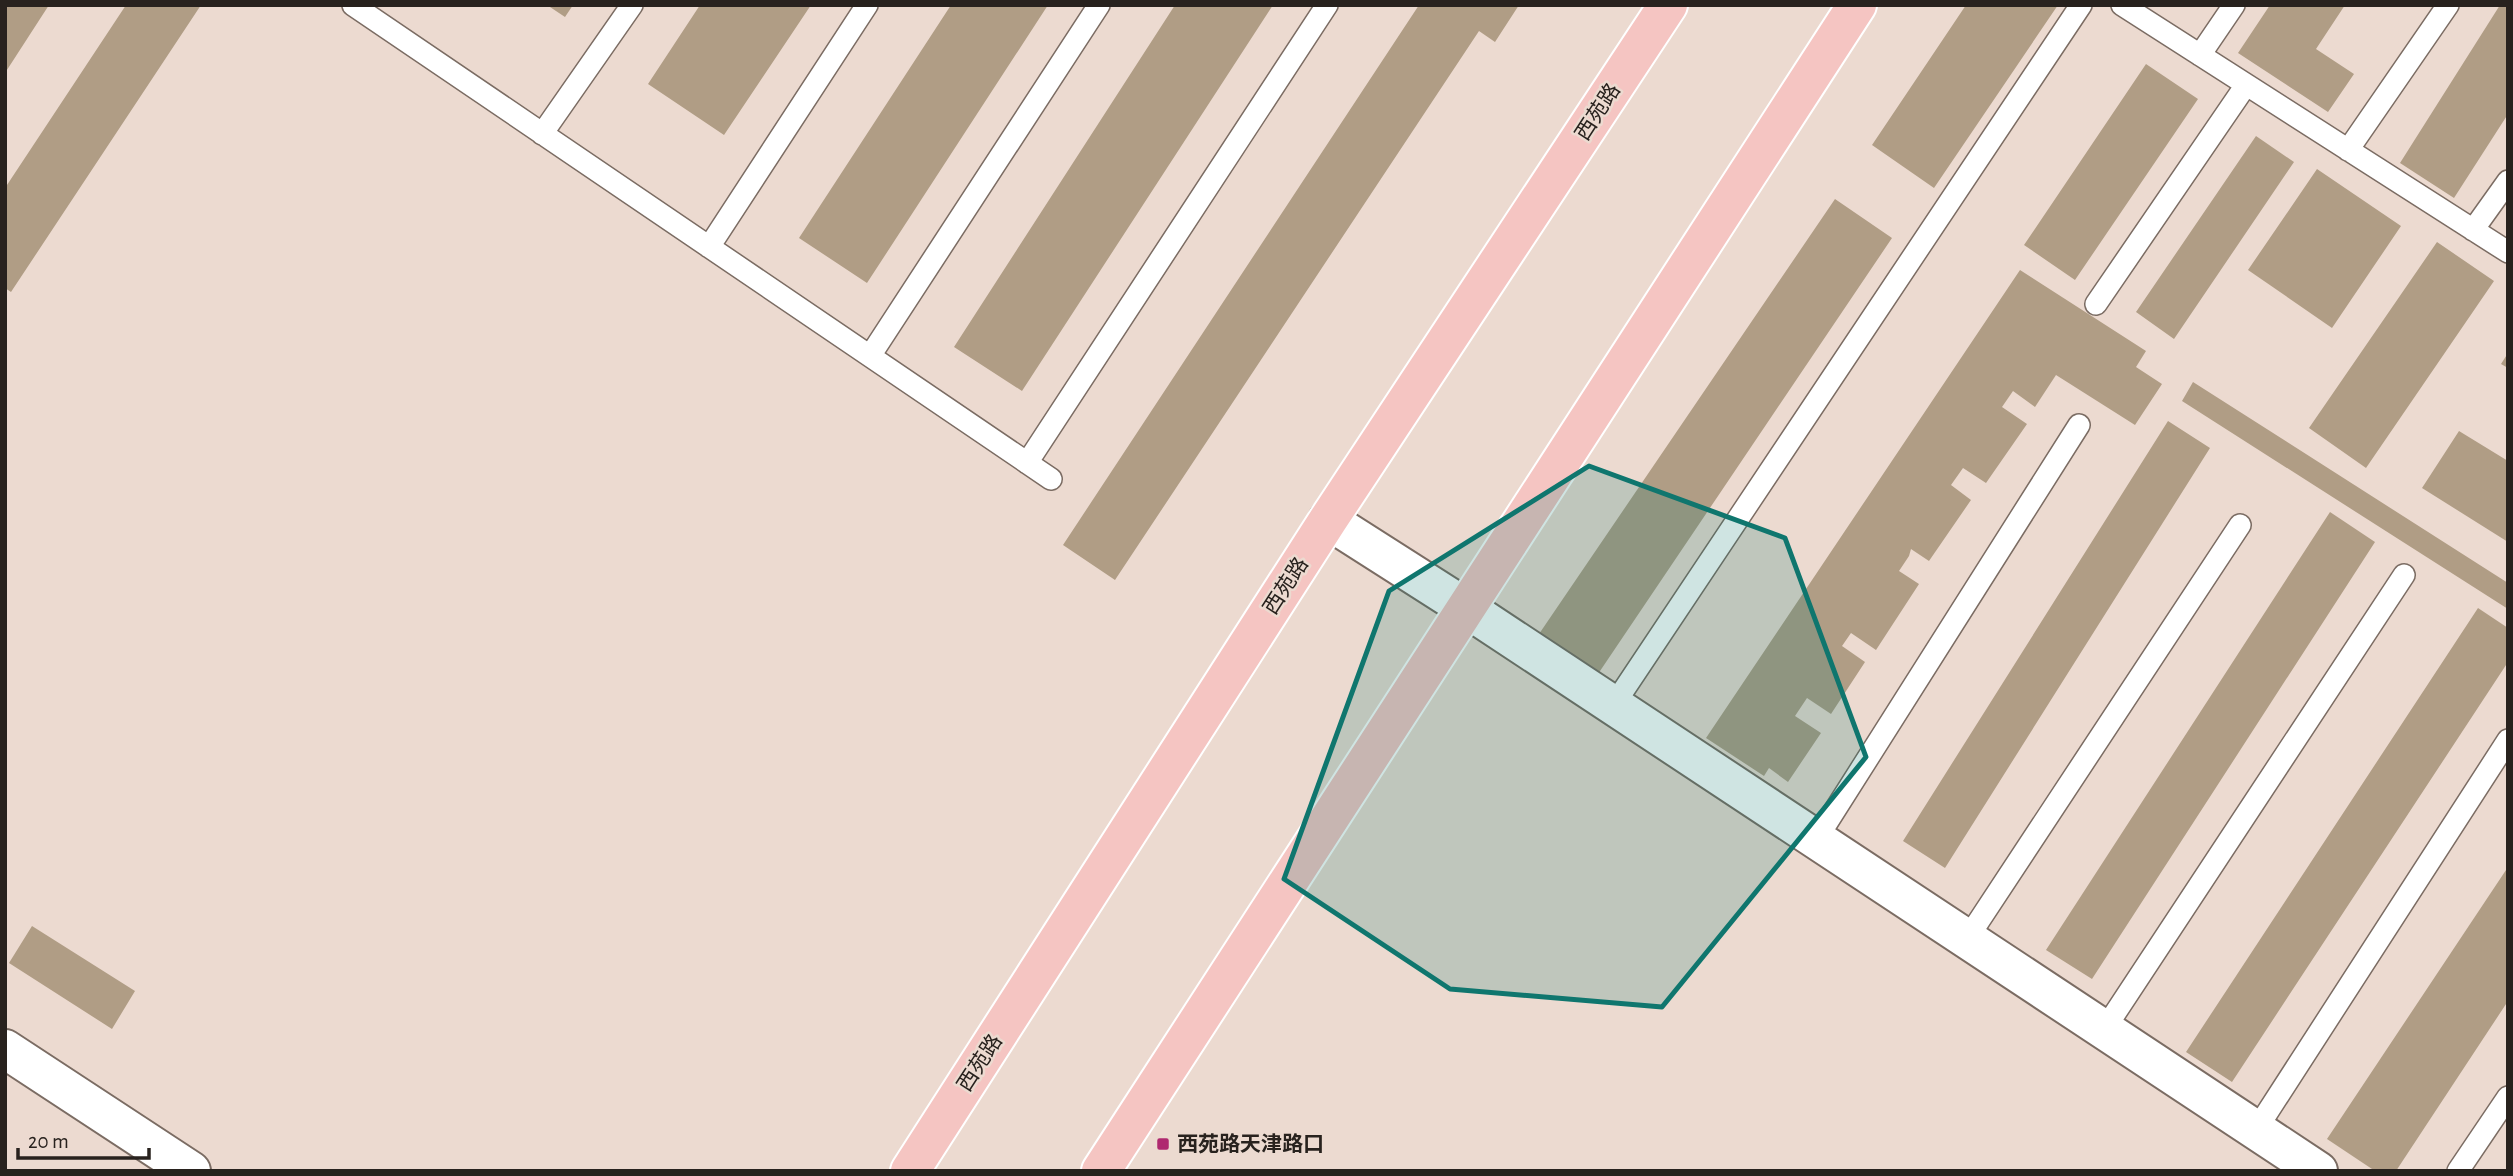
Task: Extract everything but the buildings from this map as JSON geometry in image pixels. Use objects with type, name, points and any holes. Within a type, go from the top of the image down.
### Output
[{"type":"main road","name":"西苑路","points":[[910,1171],[1328,520],[1668,5]]},
{"type":"main road","points":[[1101,1171],[1857,5]]},
{"type":"street","points":[[1328,520],[1466,608],[2318,1171]]},
{"type":"street","points":[[5,1049],[191,1171]]},
{"type":"lane","points":[[353,5],[1051,479]]},
{"type":"lane","points":[[542,134],[632,5]]},
{"type":"lane","points":[[709,247],[867,5]]},
{"type":"lane","points":[[870,356],[1099,5]]},
{"type":"lane","points":[[1027,463],[1327,5]]},
{"type":"lane","points":[[1613,706],[2081,5]]},
{"type":"lane","points":[[2122,5],[2508,252]]},
{"type":"lane","points":[[2200,55],[2234,5]]},
{"type":"lane","points":[[2348,150],[2448,5]]},
{"type":"lane","points":[[2096,304],[2246,85]]},
{"type":"lane","points":[[2473,230],[2508,181]]},
{"type":"lane","points":[[1816,839],[2079,425]]},
{"type":"lane","points":[[1967,939],[2240,525]]},
{"type":"lane","points":[[2104,1030],[2404,575]]},
{"type":"lane","points":[[2256,1130],[2508,740]]},
{"type":"lane","points":[[2458,1171],[2508,1097]]},
{"type":"highlighted area","points":[[1589,466],[1785,538],[1866,757],[1662,1007],[1450,989],[1284,879],[1389,591]]},
{"type":"place","name":"西苑路天津路口","points":[[1163,1144]]}]
